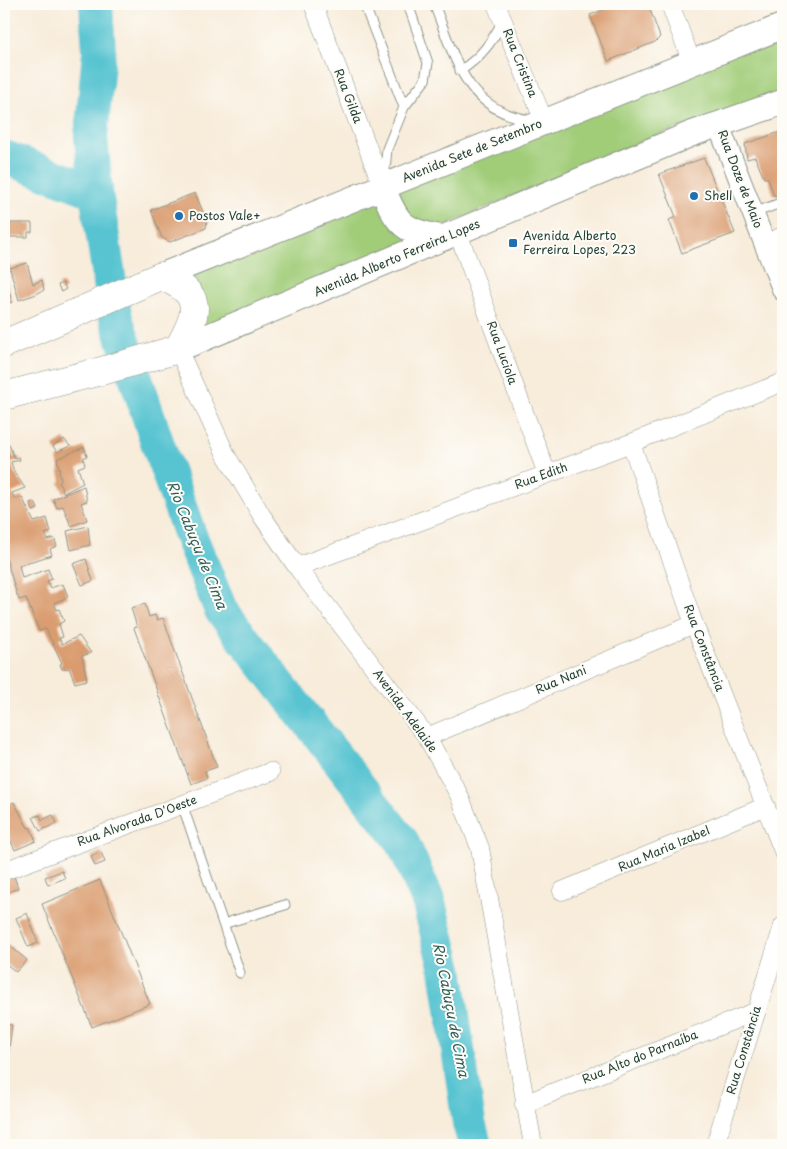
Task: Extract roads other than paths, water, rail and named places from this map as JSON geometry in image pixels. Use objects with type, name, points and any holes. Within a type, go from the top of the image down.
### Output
[{"type":"main road","name":"Avenida Sete de Setembro","points":[[153,279],[783,26]]},
{"type":"main road","name":"Avenida Alberto Ferreira Lopes","points":[[4,396],[172,351],[718,124],[783,102]]},
{"type":"main road","points":[[383,188],[390,207],[409,230],[421,235],[451,236]]},
{"type":"main road","points":[[4,344],[153,279],[176,282],[187,290],[195,308],[192,323],[172,351]]},
{"type":"street","name":"Rua Gilda","points":[[313,4],[383,188]]},
{"type":"street","name":"Rua Cristina","points":[[496,4],[544,122]]},
{"type":"street","points":[[670,4],[692,63]]},
{"type":"street","name":"Rua Doze de Maio","points":[[718,124],[754,213],[774,240],[783,288]]},
{"type":"street","name":"Rua Luciola","points":[[451,236],[547,474]]},
{"type":"street","name":"Avenida Adelaide","points":[[172,351],[226,454],[262,516],[297,567],[427,737],[459,795],[480,848],[524,1104],[533,1145]]},
{"type":"street","name":"Rua Edith","points":[[297,567],[632,443],[783,382]]},
{"type":"street","name":"Rua Constância","points":[[632,443],[694,624],[783,851]]},
{"type":"street","name":"Rua Nani","points":[[427,737],[694,624]]},
{"type":"street","name":"Rua Alvorada D'Oeste","points":[[4,871],[270,772]]},
{"type":"street","name":"Rua Maria Izabel","points":[[562,891],[766,806]]},
{"type":"street","name":"Rua Constância","points":[[715,1145],[783,926]]},
{"type":"street","name":"Rua Alto do Parnaíba","points":[[524,1104],[756,1011]]},
{"type":"lane","points":[[364,4],[404,107]]},
{"type":"lane","points":[[383,188],[387,149],[404,107],[425,80],[428,63],[408,4]]},
{"type":"lane","points":[[434,4],[460,71],[470,87],[484,101],[519,118],[544,122]]},
{"type":"lane","points":[[460,71],[474,62],[485,50],[503,21]]},
{"type":"lane","points":[[754,213],[783,202]]},
{"type":"lane","points":[[182,804],[240,972]]},
{"type":"lane","points":[[224,924],[284,905]]},
{"type":"waterway","name":"Rio Cabuçu de Cima","points":[[96,4],[99,52],[91,137],[96,192],[115,315],[156,439],[190,535],[221,610],[402,841],[428,900],[446,969],[469,1123],[475,1145]]},
{"type":"waterway","points":[[4,157],[96,192]]},
{"type":"place","name":"Shell","points":[[694,196]]},
{"type":"place","name":"Postos Vale+","points":[[179,216]]},
{"type":"place","name":"Avenida Alberto Ferreira Lopes, 223","points":[[513,243]]}]
